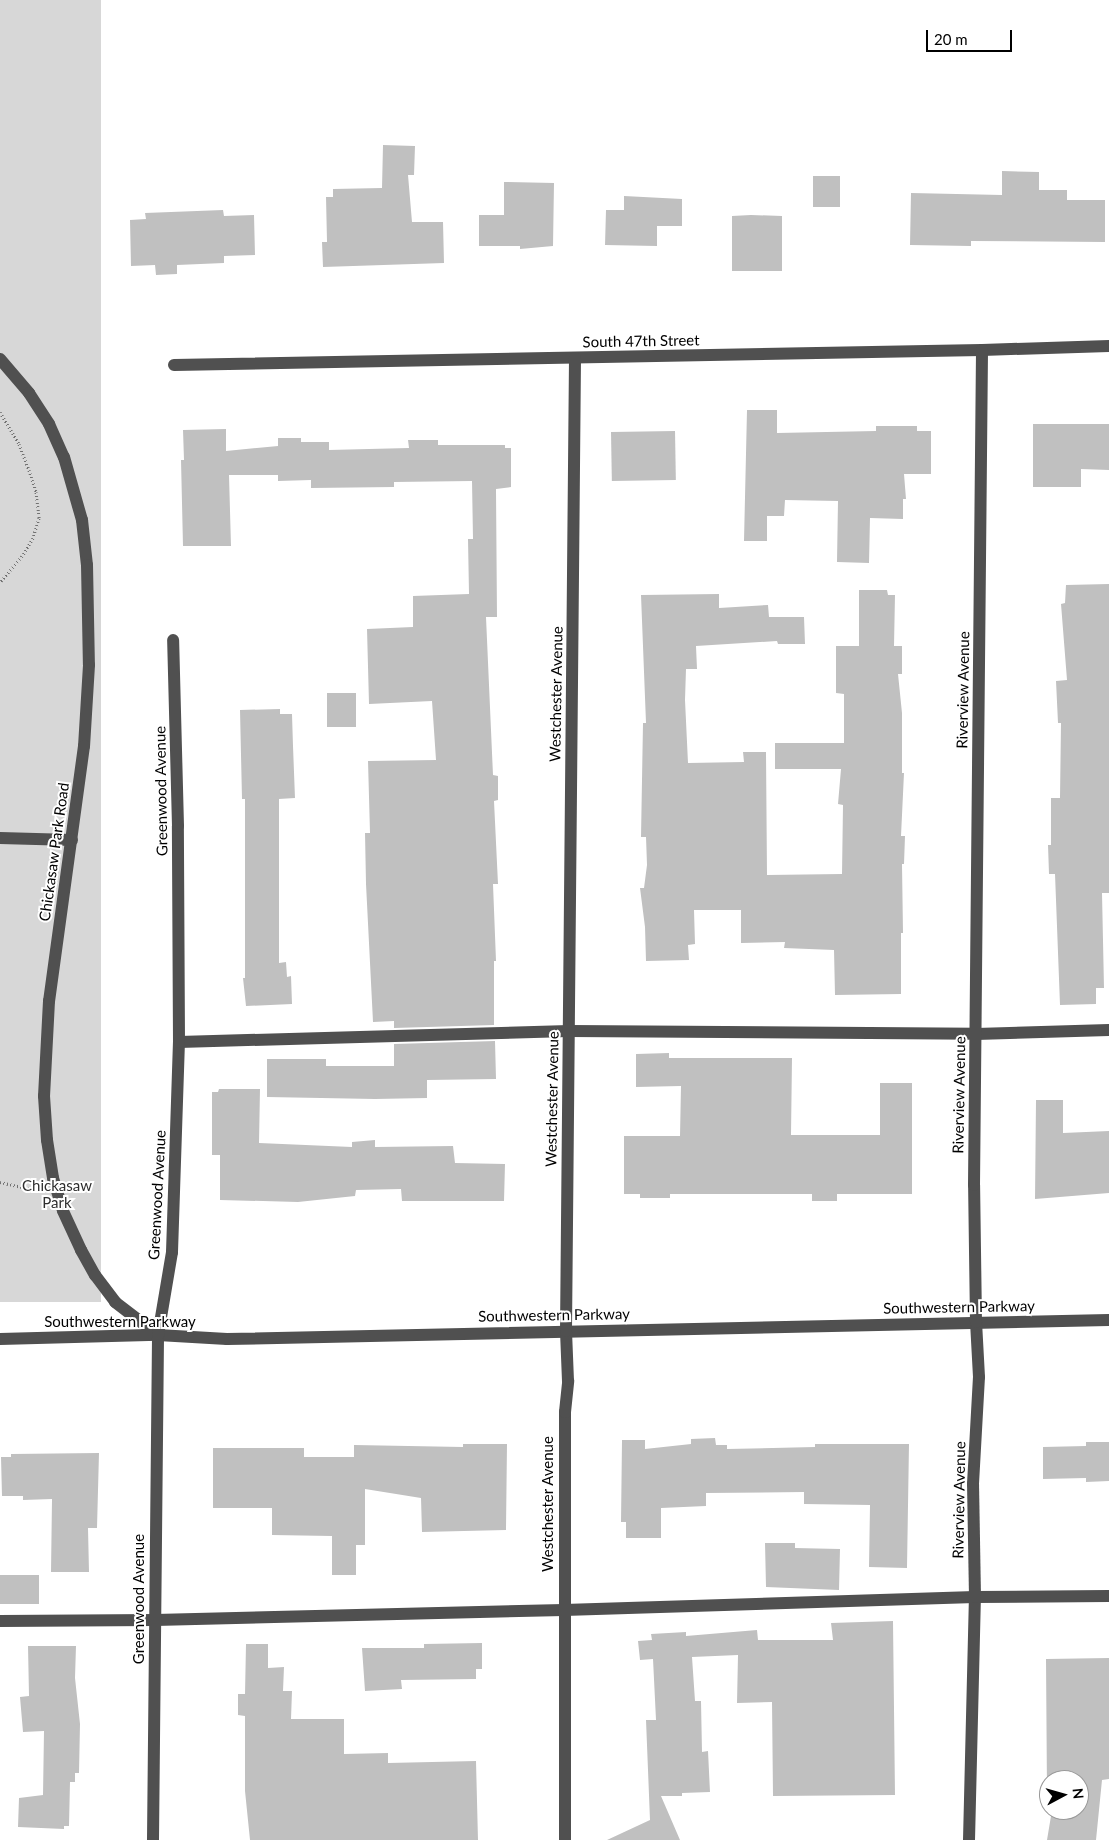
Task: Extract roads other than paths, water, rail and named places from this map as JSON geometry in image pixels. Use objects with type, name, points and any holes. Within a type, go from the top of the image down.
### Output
[{"type":"street","name":"South 47th Street","points":[[174,365],[1109,346]]},
{"type":"street","name":"Riverview Avenue","points":[[969,1840],[976,1597],[973,1484],[979,1376],[976,1322],[976,1034],[982,350]]},
{"type":"street","name":"Westchester Avenue","points":[[565,1840],[564,1610],[575,358]]},
{"type":"street","name":"Chickasaw Park Road","points":[[0,359],[29,393],[49,424],[64,457],[82,520],[87,565],[89,665],[84,746],[49,1001],[44,1096],[47,1140],[56,1188],[81,1250],[95,1275],[115,1302],[158,1335]]},
{"type":"street","name":"Greenwood Avenue","points":[[154,1840],[158,1335],[172,1252],[179,1042],[178,826],[173,640]]},
{"type":"street","points":[[0,838],[72,840]]},
{"type":"street","points":[[179,1042],[569,1031],[976,1034],[1109,1030]]},
{"type":"street","name":"Southwestern Parkway","points":[[0,1339],[158,1335],[227,1339],[1109,1320]]},
{"type":"street","points":[[0,1621],[155,1620],[976,1597],[1109,1596]]},
{"type":"park label","name":"Chickasaw Park","points":[[57,1194]]}]
